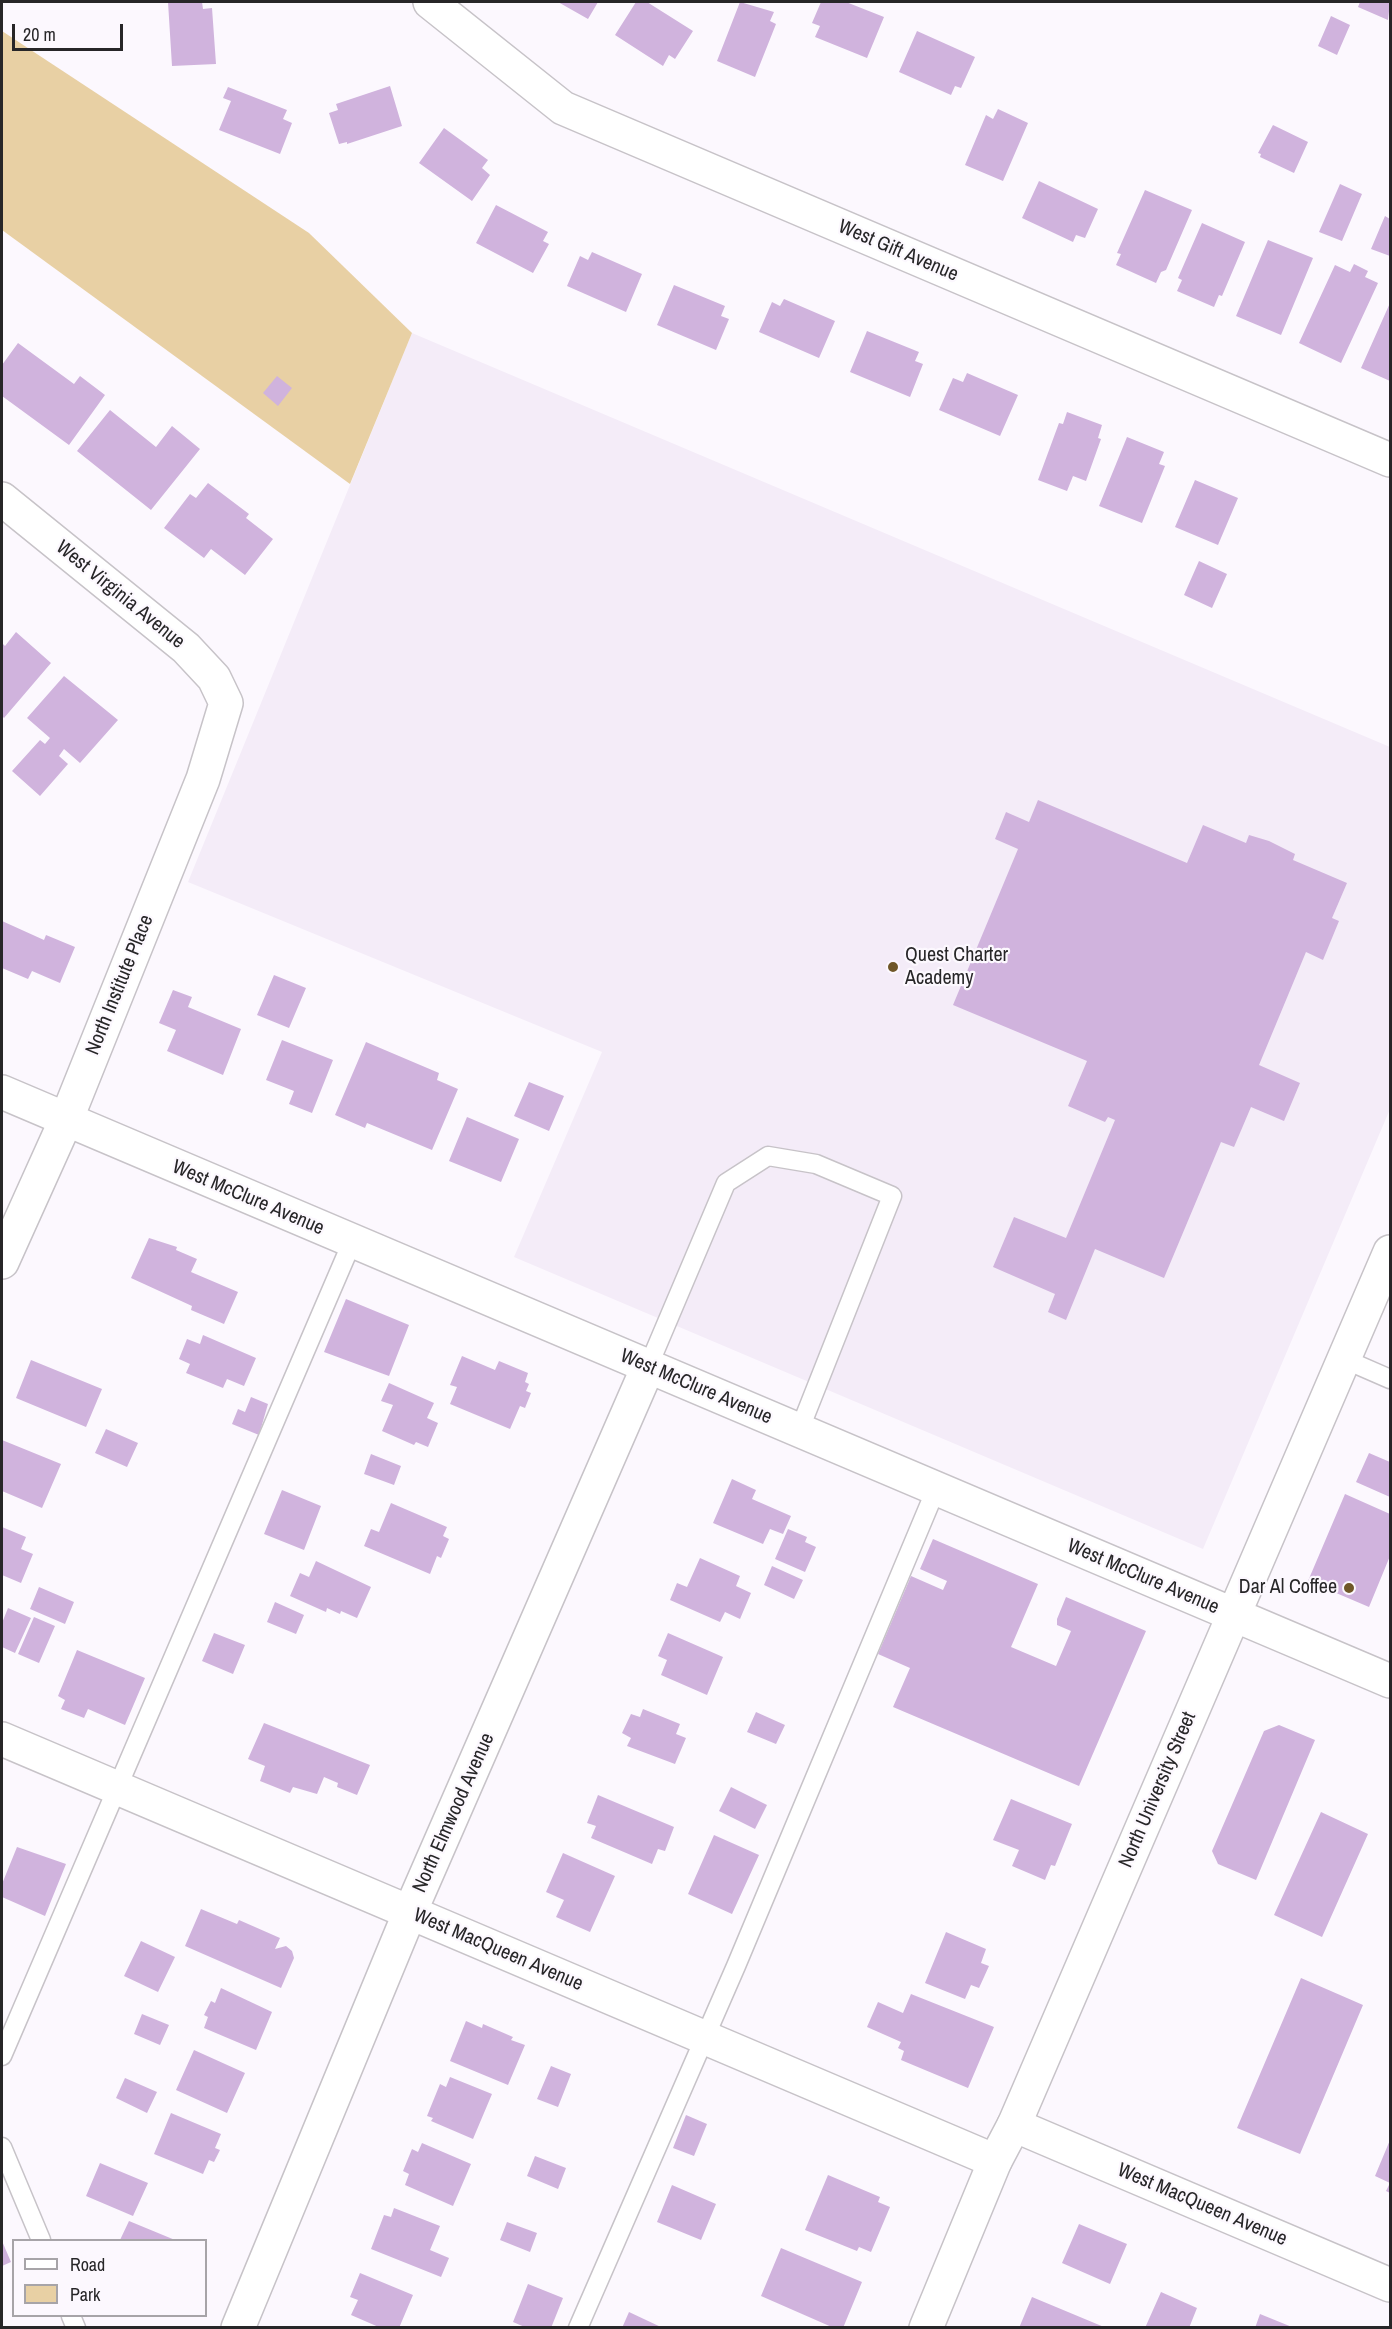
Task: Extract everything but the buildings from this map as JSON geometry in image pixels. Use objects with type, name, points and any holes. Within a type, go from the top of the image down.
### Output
[{"type":"street","name":"West Gift Avenue","points":[[430,2],[563,108],[1390,460]]},
{"type":"street","name":"West Virginia Avenue","points":[[2,499],[186,648],[214,678],[226,703]]},
{"type":"street","name":"North Institute Place","points":[[2,1262],[66,1120],[203,779],[226,703]]},
{"type":"street","name":"West McClure Avenue","points":[[2,1092],[1390,1681]]},
{"type":"street","name":"North University Street","points":[[926,2328],[995,2161],[1014,2125],[1390,1252]]},
{"type":"street","name":"North Elmwood Avenue","points":[[238,2328],[410,1912],[648,1367]]},
{"type":"street","name":"West MacQueen Avenue","points":[[2,1739],[995,2161]]},
{"type":"street","name":"West MacQueen Avenue","points":[[1014,2125],[1390,2285]]},
{"type":"lane","points":[[648,1367],[726,1183],[768,1156],[816,1164],[892,1196],[799,1431]]},
{"type":"lane","points":[[2,2056],[352,1242]]},
{"type":"lane","points":[[1344,1359],[1390,1379]]},
{"type":"lane","points":[[578,2328],[936,1490]]},
{"type":"lane","points":[[2,2147],[40,2239]]},
{"type":"shaded area","name":"Quest Charter Academy","points":[[412,333],[1390,747],[1390,1109],[1203,1549],[514,1257],[602,1052],[188,882]]},
{"type":"green space","points":[[2,31],[309,233],[412,333],[350,484],[2,230]]},
{"type":"place","name":"Quest Charter Academy","points":[[893,967]]},
{"type":"place","name":"Dar Al Coffee","points":[[1349,1588]]}]
